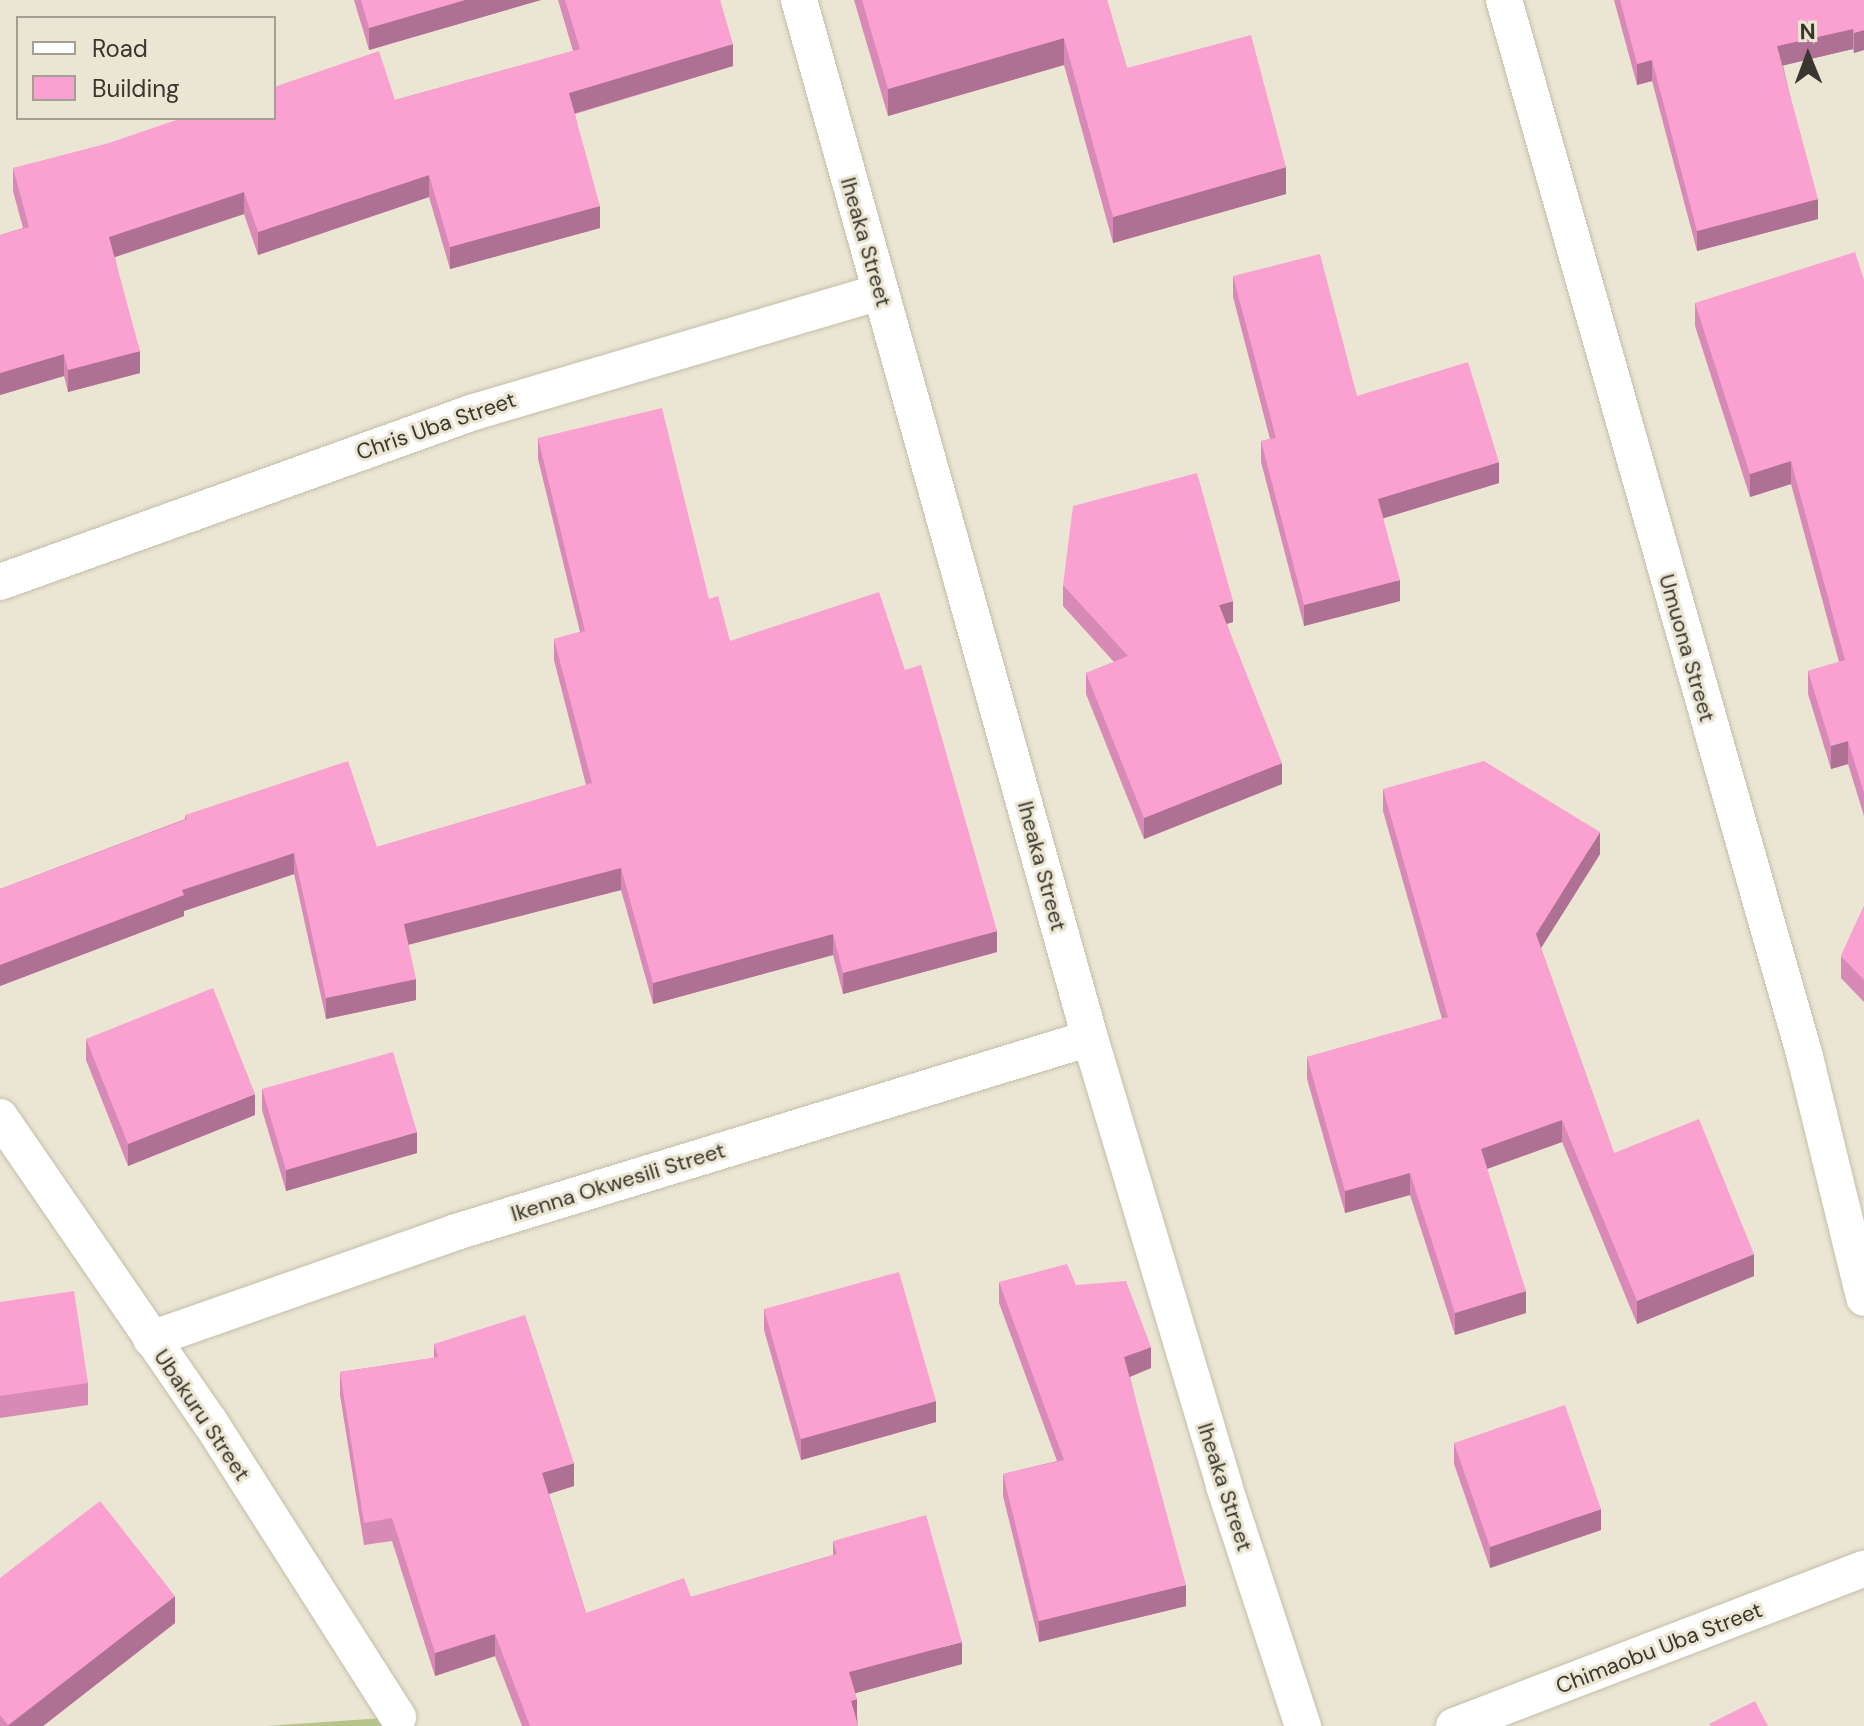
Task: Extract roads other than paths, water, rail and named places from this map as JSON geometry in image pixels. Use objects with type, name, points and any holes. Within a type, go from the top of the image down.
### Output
[{"type":"street","name":"Iheaka Street","points":[[799,0],[1090,1038],[1224,1486],[1303,1726]]},
{"type":"street","name":"Umuona Street","points":[[1504,0],[1805,1057],[1864,1298]]},
{"type":"street","name":"Chris Uba Street","points":[[0,582],[471,413],[879,292]]},
{"type":"street","name":"Ikenna Okwesili Street","points":[[151,1339],[456,1232],[1090,1038]]},
{"type":"street","name":"Ubakuru Street","points":[[0,1117],[210,1422],[398,1717]]},
{"type":"street","name":"Chimaobu Uba Street","points":[[1454,1726],[1864,1569]]}]
